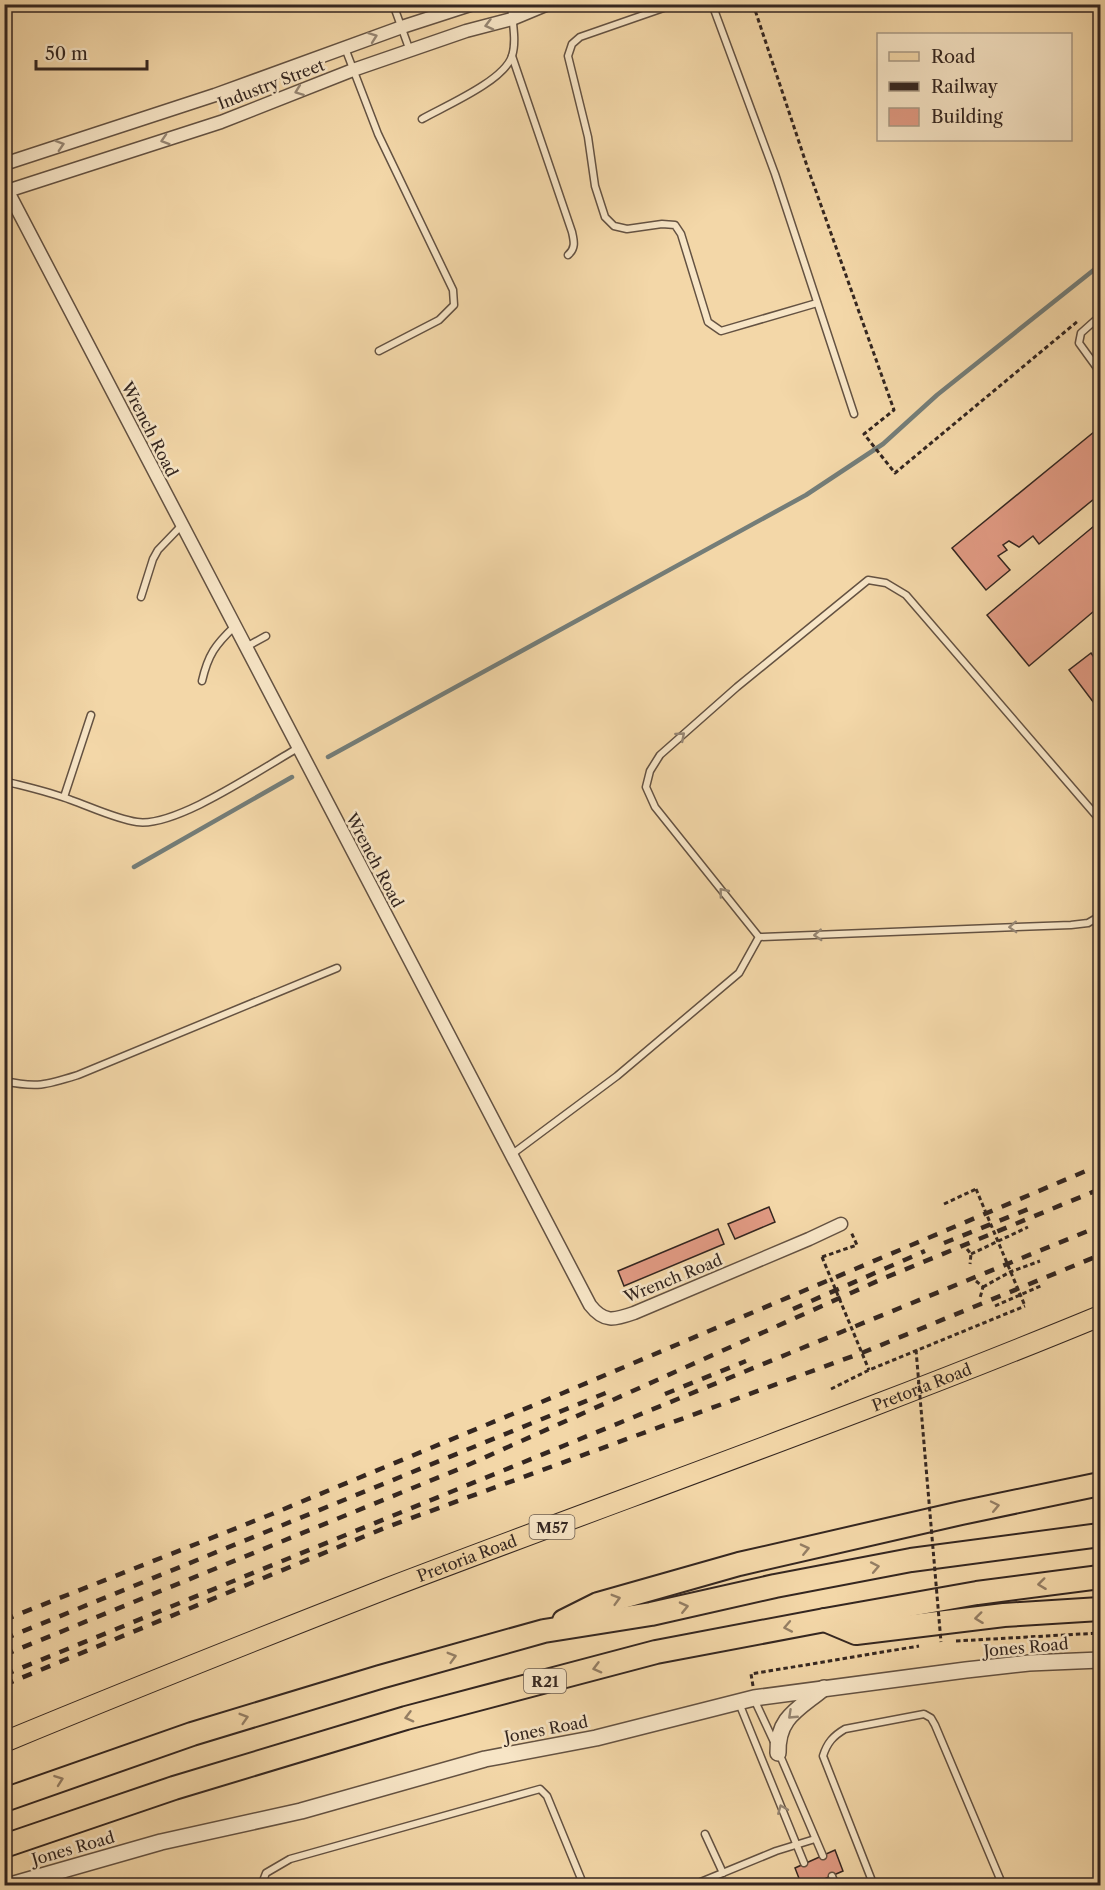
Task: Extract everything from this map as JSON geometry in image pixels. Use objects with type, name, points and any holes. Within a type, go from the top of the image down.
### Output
[{"type":"highway","points":[[544,1631],[598,1604],[739,1564],[1101,1484]]},
{"type":"highway","points":[[4,1800],[192,1734],[380,1677],[544,1631],[651,1614],[775,1586],[911,1560],[1101,1535]]},
{"type":"highway","name":"R21","points":[[4,1846],[174,1788],[406,1718],[656,1652],[977,1593],[1101,1577]]},
{"type":"highway","points":[[825,1620],[856,1633],[1004,1615],[1101,1609]]},
{"type":"main road","name":"Pretoria Road","points":[[4,1742],[338,1608],[990,1362],[1101,1316]]},
{"type":"street","name":"Industry Street","points":[[4,164],[215,94],[473,4]]},
{"type":"street","name":"Industry Street","points":[[6,189],[221,122],[353,70],[512,19],[548,4]]},
{"type":"street","name":"Wrench Road","points":[[6,189],[590,1305],[601,1317],[619,1318],[841,1224]]},
{"type":"street","name":"Jones Road","points":[[7,1886],[161,1842],[301,1810],[484,1759],[596,1738],[754,1698],[1008,1666],[1101,1660]]},
{"type":"street","points":[[778,1753],[779,1734],[785,1722],[824,1688]]},
{"type":"lane","points":[[393,4],[410,51]]},
{"type":"lane","points":[[422,119],[496,76],[507,65],[514,46],[511,4]]},
{"type":"lane","points":[[675,4],[580,37],[572,44],[568,56],[588,137],[595,186],[605,217],[614,226],[627,229],[662,224],[675,225],[681,234],[708,322],[721,331],[817,303]]},
{"type":"lane","points":[[712,4],[775,174],[854,414]]},
{"type":"lane","points":[[345,48],[378,134],[453,290],[454,305],[439,320],[379,351]]},
{"type":"lane","points":[[512,56],[572,232],[574,244],[572,252],[568,255]]},
{"type":"lane","points":[[1101,316],[1085,329],[1079,338],[1079,343],[1101,372]]},
{"type":"lane","points":[[141,597],[158,550],[182,525]]},
{"type":"lane","points":[[759,937],[655,807],[646,787],[650,771],[660,755],[737,687],[859,585],[868,580],[886,583],[906,595],[1101,820]]},
{"type":"lane","points":[[202,681],[207,660],[215,645],[235,626]]},
{"type":"lane","points":[[245,647],[266,636]]},
{"type":"lane","points":[[64,797],[91,715]]},
{"type":"lane","points":[[4,781],[64,797],[135,822],[148,823],[170,819],[189,810],[298,748]]},
{"type":"lane","points":[[759,937],[1071,925],[1088,923],[1101,916]]},
{"type":"lane","points":[[511,1156],[617,1076],[738,973],[759,937]]},
{"type":"lane","points":[[4,1081],[30,1086],[52,1084],[337,968]]},
{"type":"lane","points":[[754,1698],[823,1856]]},
{"type":"lane","points":[[739,1702],[804,1863]]},
{"type":"lane","points":[[874,1886],[823,1756],[835,1735],[845,1729],[924,1714],[931,1718],[935,1725],[1003,1886]]},
{"type":"lane","points":[[261,1886],[266,1873],[291,1859],[540,1789],[547,1796],[584,1886]]},
{"type":"lane","points":[[705,1834],[723,1873]]},
{"type":"lane","points":[[691,1886],[815,1839]]},
{"type":"lane","points":[[832,1876],[836,1886]]},
{"type":"path","points":[[753,4],[807,166],[894,410],[864,434],[895,473],[1077,320],[1085,329]]},
{"type":"path","points":[[831,1389],[869,1370],[1025,1306],[976,1189],[944,1204]]},
{"type":"path","points":[[971,1254],[1028,1227]]},
{"type":"path","points":[[853,1246],[822,1257],[869,1370]]},
{"type":"path","points":[[967,1249],[971,1254],[970,1264]]},
{"type":"path","points":[[980,1298],[983,1287],[1010,1272],[1040,1261]]},
{"type":"path","points":[[976,1281],[983,1287]]},
{"type":"path","points":[[995,1306],[1043,1285]]},
{"type":"path","points":[[916,1350],[940,1642],[1101,1633]]},
{"type":"path","points":[[751,1674],[929,1644]]},
{"type":"building","points":[[1100,427],[1100,494],[1039,544],[1033,536],[1019,547],[1009,541],[1003,545],[1007,550],[998,556],[1010,570],[986,590],[952,548]]},
{"type":"building","points":[[1100,521],[1100,606],[1029,666],[987,615]]},
{"type":"building","points":[[1091,653],[1100,666],[1100,711],[1069,670]]},
{"type":"building","points":[[769,1207],[775,1222],[735,1239],[728,1224]]},
{"type":"building","points":[[718,1229],[724,1244],[624,1286],[618,1271]]},
{"type":"building","points":[[835,1850],[843,1871],[808,1886],[802,1886],[795,1868]]},
{"type":"waterway","points":[[328,757],[806,495],[883,444],[937,395],[1100,265]]},
{"type":"waterway","points":[[134,867],[292,777]]},
{"type":"railway","points":[[4,1620],[272,1514],[1100,1165]]},
{"type":"railway","points":[[4,1655],[459,1469],[882,1279],[1100,1189]]},
{"type":"railway","points":[[944,1243],[1036,1206]]},
{"type":"railway","points":[[4,1675],[1100,1226]]},
{"type":"railway","points":[[793,1309],[925,1251]]},
{"type":"railway","points":[[4,1685],[387,1527],[864,1352],[1100,1255]]},
{"type":"railway","points":[[665,1394],[746,1361]]},
{"type":"railway","points":[[4,1639],[613,1390]]}]
